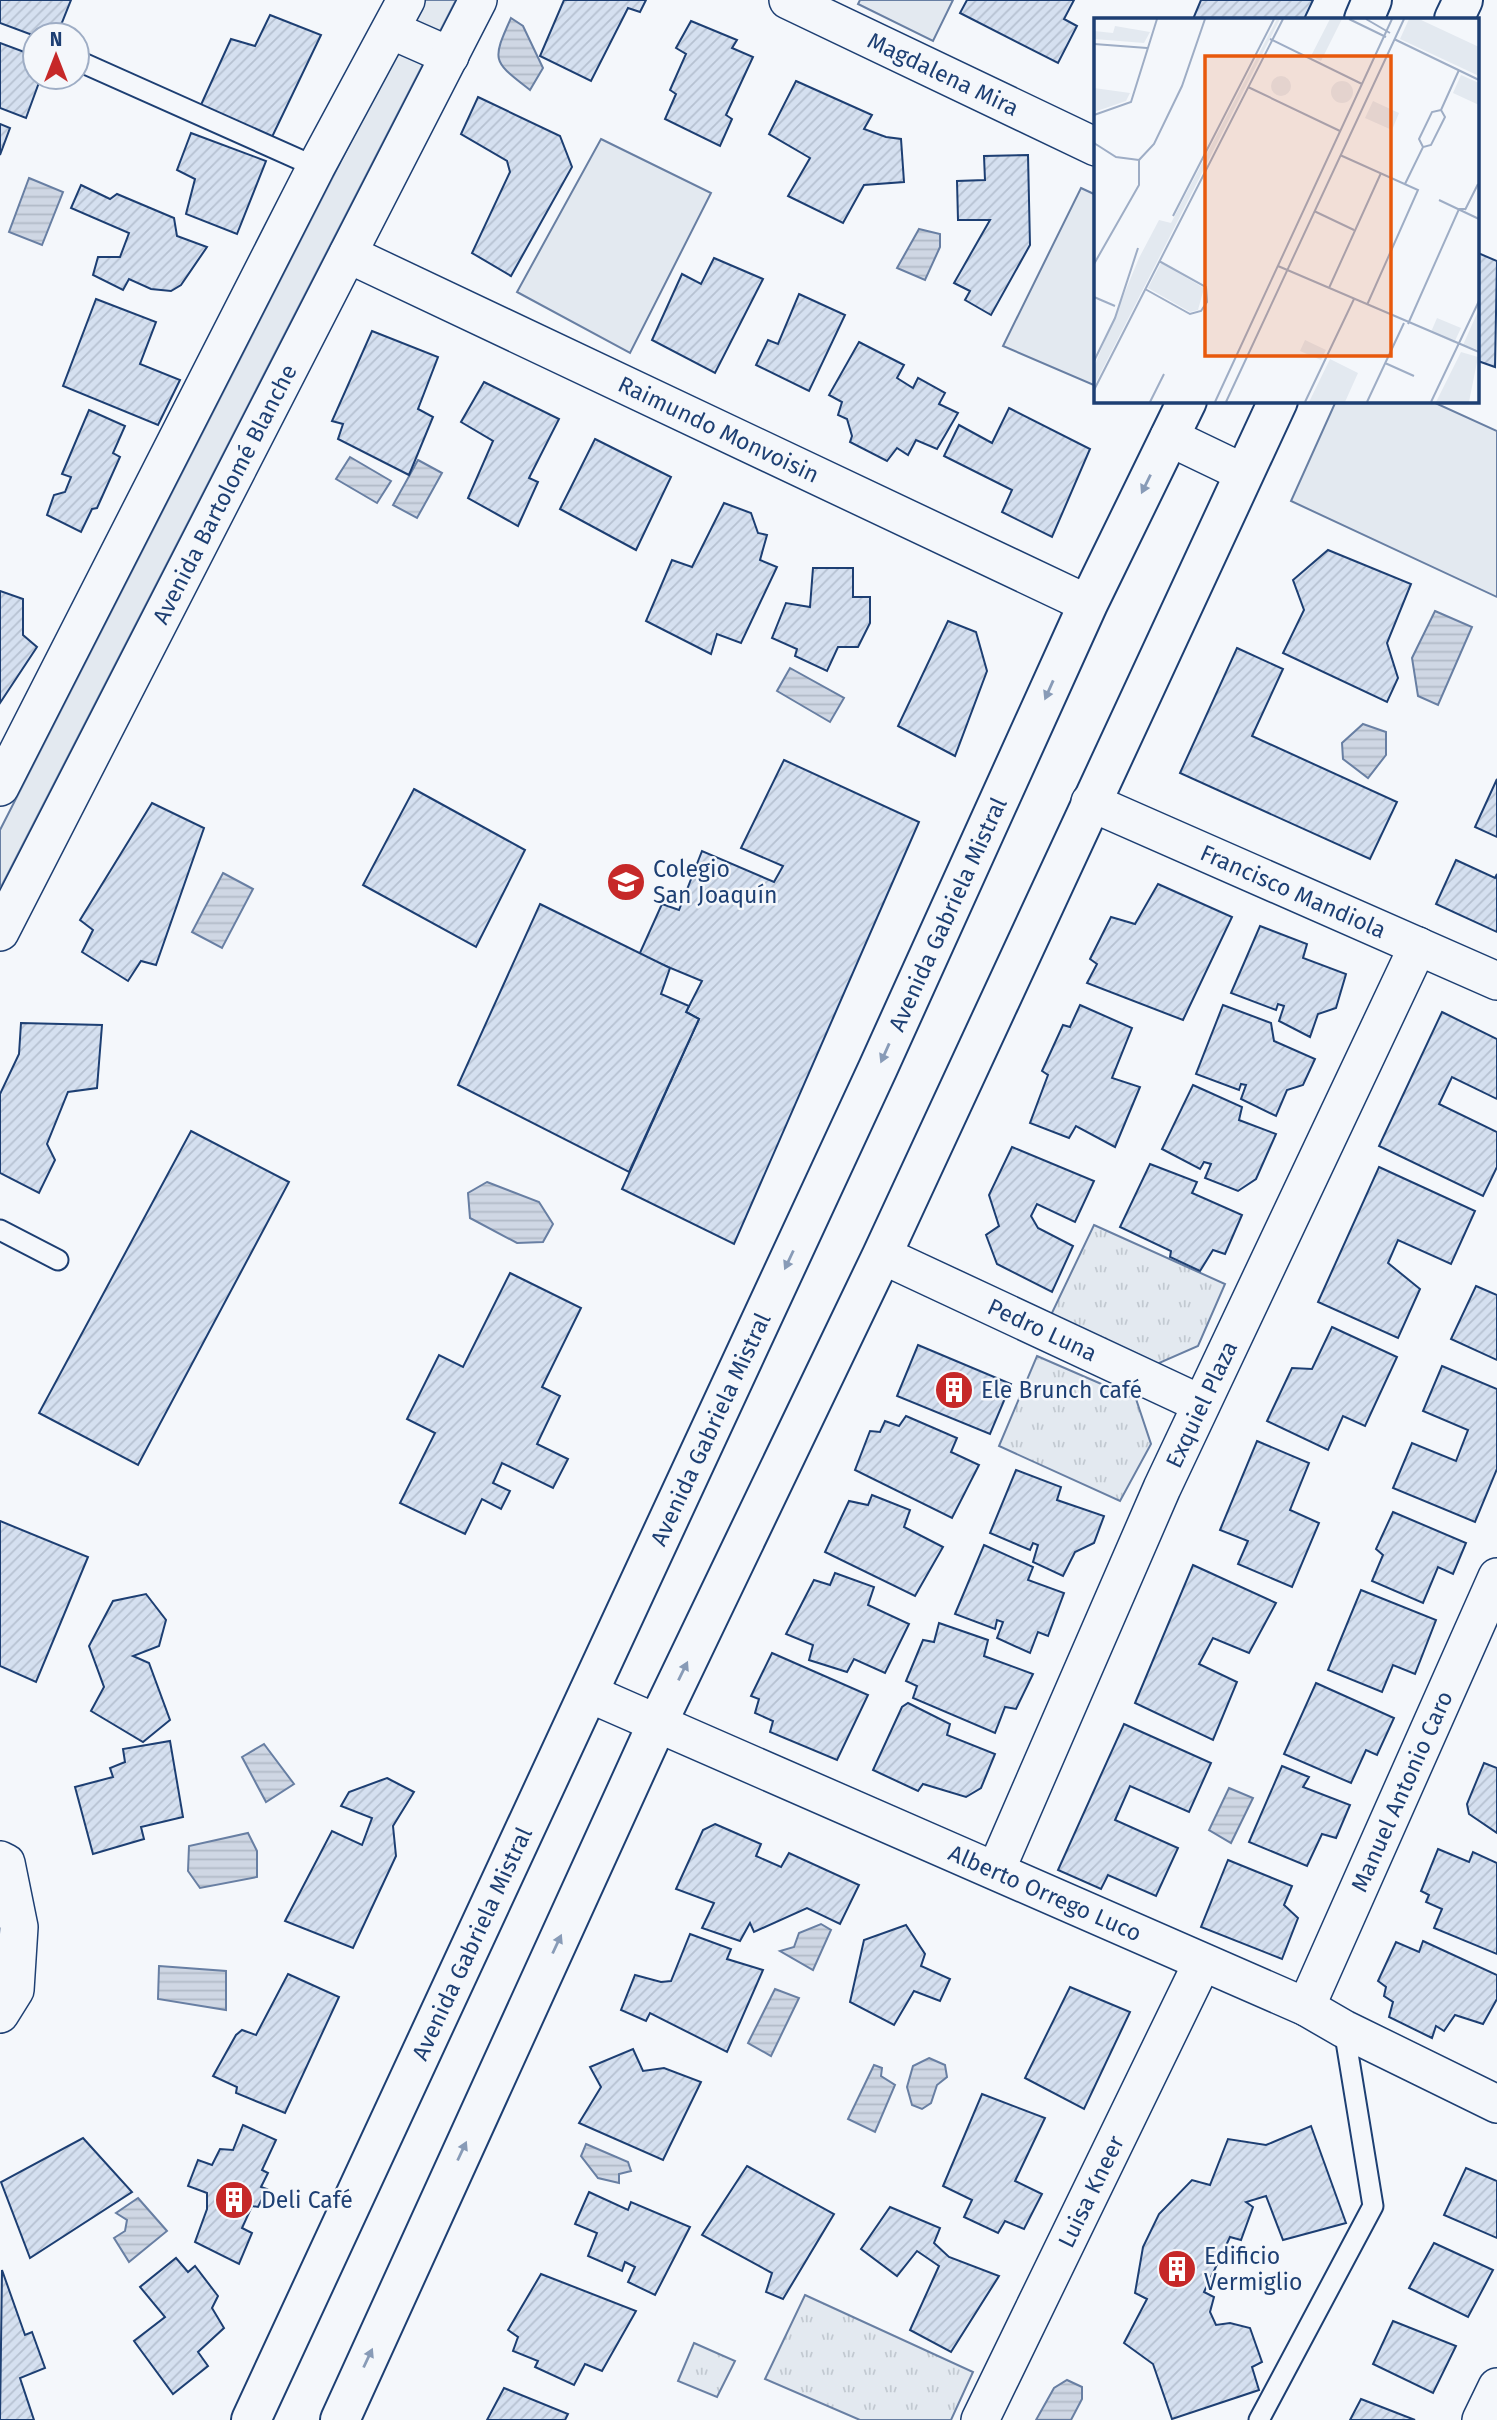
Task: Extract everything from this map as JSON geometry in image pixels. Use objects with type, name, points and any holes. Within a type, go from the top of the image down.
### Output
[{"type":"main road","points":[[1364,18],[1372,0]]},
{"type":"main road","points":[[1454,18],[1463,0]]},
{"type":"main road","name":"Avenida Gabriela Mistral","points":[[251,2420],[878,1068],[1088,604],[1187,402]]},
{"type":"main road","points":[[340,2420],[657,1724],[882,1255],[1278,402]]},
{"type":"street","name":"Avenida Bartolomé Blanche","points":[[0,932],[478,0]]},
{"type":"street","name":"Magdalena Mira","points":[[788,0],[1094,146]]},
{"type":"street","points":[[0,787],[316,167],[398,15],[450,56]]},
{"type":"street","name":"Raimundo Monvoisin","points":[[348,254],[1088,604]]},
{"type":"street","points":[[1170,437],[1244,473]]},
{"type":"street","name":"Francisco Mandiola","points":[[1090,802],[1497,981]]},
{"type":"street","name":"Exquiel Plaza","points":[[996,1870],[1201,1404],[1418,946]]},
{"type":"street","name":"Pedro Luna","points":[[882,1255],[1201,1404]]},
{"type":"street","name":"Manuel Antonio Caro","points":[[1306,2007],[1497,1577]]},
{"type":"street","name":"Alberto Orrego Luco","points":[[588,1693],[1306,2007],[1344,2029],[1497,2104]]},
{"type":"street","points":[[0,1860],[6,1863],[19,1927],[15,1990],[0,2014]]},
{"type":"street","name":"Luisa Kneer","points":[[980,2420],[1202,1963]]},
{"type":"street","points":[[1481,2420],[1497,2387]]},
{"type":"lane","points":[[91,67],[316,167]]},
{"type":"lane","points":[[0,1230],[58,1260]]},
{"type":"lane","points":[[1259,2420],[1373,2206],[1344,2029]]},
{"type":"green space","points":[[423,0],[456,0],[0,889],[0,830]]},
{"type":"green space","points":[[860,0],[953,0],[933,41],[858,4]]},
{"type":"green space","points":[[601,139],[711,193],[630,353],[517,292]]},
{"type":"green space","points":[[1081,188],[1094,194],[1094,385],[1003,346]]},
{"type":"green space","points":[[1336,402],[1433,402],[1497,431],[1497,597],[1291,501]]},
{"type":"green space","points":[[1094,1225],[1225,1284],[1198,1346],[1157,1364],[1050,1317]]},
{"type":"green space","points":[[1037,1356],[1136,1399],[1151,1444],[1120,1501],[999,1446]]},
{"type":"green space","points":[[805,2295],[973,2372],[951,2420],[860,2420],[765,2379]]},
{"type":"green space","points":[[694,2343],[735,2361],[717,2397],[678,2381]]},
{"type":"shaded area","points":[[511,18],[523,26],[543,68],[530,90],[509,73],[499,60],[500,44]]},
{"type":"shaded area","points":[[29,178],[63,192],[42,245],[9,232]]},
{"type":"shaded area","points":[[919,229],[940,234],[940,247],[925,280],[897,268]]},
{"type":"shaded area","points":[[350,457],[391,481],[377,503],[336,479]]},
{"type":"shaded area","points":[[418,460],[442,473],[417,518],[393,505]]},
{"type":"shaded area","points":[[1435,611],[1472,627],[1438,705],[1418,696],[1412,658]]},
{"type":"shaded area","points":[[790,668],[844,698],[830,722],[777,691]]},
{"type":"shaded area","points":[[1363,724],[1386,732],[1386,755],[1368,778],[1343,759],[1342,743]]},
{"type":"shaded area","points":[[223,873],[253,889],[222,948],[192,932]]},
{"type":"shaded area","points":[[487,1182],[539,1202],[553,1224],[543,1242],[517,1243],[470,1218],[468,1193]]},
{"type":"shaded area","points":[[264,1744],[294,1784],[266,1802],[242,1757]]},
{"type":"shaded area","points":[[1229,1788],[1253,1798],[1231,1843],[1209,1830]]},
{"type":"shaded area","points":[[248,1833],[257,1851],[257,1877],[200,1888],[188,1871],[189,1846]]},
{"type":"shaded area","points":[[821,1924],[831,1930],[813,1970],[780,1951],[794,1947],[799,1933]]},
{"type":"shaded area","points":[[159,1966],[226,1971],[226,2010],[158,1999]]},
{"type":"shaded area","points":[[775,1989],[799,1998],[771,2056],[748,2043]]},
{"type":"shaded area","points":[[929,2058],[945,2065],[947,2077],[937,2085],[931,2103],[922,2109],[912,2105],[907,2087],[913,2066]]},
{"type":"shaded area","points":[[874,2065],[882,2068],[881,2076],[895,2085],[875,2132],[848,2119]]},
{"type":"shaded area","points":[[586,2144],[628,2162],[631,2171],[619,2174],[619,2183],[598,2178],[581,2156]]},
{"type":"shaded area","points":[[138,2198],[167,2231],[129,2262],[114,2238],[125,2231],[127,2220],[116,2213]]},
{"type":"shaded area","points":[[1067,2380],[1082,2387],[1082,2399],[1071,2420],[1036,2420],[1054,2388]]},
{"type":"building","points":[[0,0],[71,0],[63,21],[21,21],[21,31],[0,23]]},
{"type":"building","points":[[564,0],[646,0],[640,12],[628,8],[591,81],[540,56]]},
{"type":"building","points":[[967,0],[1074,0],[1064,19],[1077,26],[1058,63],[960,13]]},
{"type":"building","points":[[1201,0],[1313,0],[1304,18],[1193,18]]},
{"type":"building","points":[[270,15],[321,35],[272,137],[200,107],[231,39],[255,46]]},
{"type":"building","points":[[691,21],[737,40],[732,48],[753,57],[726,115],[732,119],[720,146],[665,119],[676,94],[670,90],[686,54],[676,48]]},
{"type":"building","points":[[0,43],[21,51],[21,91],[36,91],[26,118],[0,108]]},
{"type":"building","points":[[796,81],[872,115],[864,129],[901,139],[904,182],[864,185],[843,223],[788,196],[810,158],[769,134]]},
{"type":"building","points":[[478,97],[560,136],[572,167],[511,276],[472,253],[510,172],[507,161],[461,134]]},
{"type":"building","points":[[0,124],[10,128],[0,155]]},
{"type":"building","points":[[191,133],[266,161],[237,234],[186,214],[195,179],[177,170]]},
{"type":"building","points":[[1028,155],[1030,245],[991,315],[965,300],[970,291],[954,283],[990,220],[958,220],[957,181],[985,180],[984,156]]},
{"type":"building","points":[[81,185],[110,199],[117,194],[174,218],[177,236],[207,247],[181,285],[171,291],[151,289],[129,279],[123,290],[93,275],[98,257],[120,257],[129,233],[71,208]]},
{"type":"building","points":[[1480,254],[1497,261],[1495,367],[1480,362]]},
{"type":"building","points":[[714,258],[763,279],[715,373],[652,340],[682,274],[701,284]]},
{"type":"building","points":[[799,294],[845,315],[809,391],[756,365],[768,340],[778,344]]},
{"type":"building","points":[[96,299],[156,322],[140,364],[180,380],[158,425],[63,386]]},
{"type":"building","points":[[372,331],[438,357],[418,409],[433,417],[409,475],[338,439],[343,424],[332,421]]},
{"type":"building","points":[[859,342],[904,365],[897,378],[913,388],[918,378],[945,393],[939,404],[958,413],[937,449],[916,440],[908,455],[897,448],[887,461],[850,442],[852,436],[847,419],[838,415],[842,402],[829,395]]},
{"type":"building","points":[[484,382],[559,419],[529,478],[538,482],[518,526],[468,498],[493,441],[461,422]]},
{"type":"building","points":[[1009,408],[1090,449],[1052,537],[1002,512],[1012,490],[944,456],[959,425],[992,443]]},
{"type":"building","points":[[89,410],[125,426],[113,453],[120,457],[97,508],[92,509],[81,532],[47,515],[54,495],[65,492],[71,477],[62,474]]},
{"type":"building","points":[[595,439],[671,477],[636,550],[560,509]]},
{"type":"building","points":[[724,503],[751,513],[758,533],[767,535],[760,560],[777,567],[741,643],[717,634],[711,654],[646,621],[672,560],[692,567]]},
{"type":"building","points":[[1328,550],[1411,584],[1387,643],[1398,678],[1387,702],[1283,653],[1304,610],[1293,580]]},
{"type":"building","points":[[813,568],[853,568],[853,597],[870,597],[870,623],[858,647],[838,647],[827,671],[795,656],[797,649],[772,638],[786,603],[810,607]]},
{"type":"building","points":[[0,591],[23,599],[23,635],[37,647],[0,703]]},
{"type":"building","points":[[948,621],[976,632],[987,671],[955,756],[898,726]]},
{"type":"building","points":[[1237,648],[1283,669],[1252,736],[1397,802],[1370,859],[1180,773]]},
{"type":"building","points":[[784,760],[919,822],[734,1244],[622,1189],[699,1019],[686,1012],[702,981],[639,955],[662,904],[679,910],[702,851],[774,882],[783,866],[741,848]]},
{"type":"building","points":[[1497,779],[1497,837],[1475,827]]},
{"type":"building","points":[[414,789],[525,850],[476,947],[363,885]]},
{"type":"building","points":[[152,803],[204,828],[156,965],[141,961],[128,981],[82,952],[93,930],[80,920]]},
{"type":"building","points":[[1456,860],[1495,878],[1497,874],[1497,932],[1436,904]]},
{"type":"building","points":[[1158,884],[1232,917],[1183,1020],[1087,983],[1097,964],[1090,959],[1111,917],[1135,924]]},
{"type":"building","points":[[540,904],[670,968],[661,994],[689,1006],[686,1012],[699,1019],[629,1172],[458,1085]]},
{"type":"building","points":[[1260,926],[1307,944],[1303,958],[1346,974],[1336,1008],[1318,1014],[1310,1037],[1279,1021],[1284,1006],[1278,1004],[1276,1010],[1231,993]]},
{"type":"building","points":[[1080,1005],[1132,1028],[1112,1078],[1140,1087],[1115,1147],[1076,1126],[1069,1138],[1030,1123],[1048,1075],[1042,1071],[1063,1025],[1070,1027]]},
{"type":"building","points":[[1223,1005],[1271,1023],[1274,1041],[1315,1059],[1303,1085],[1287,1090],[1276,1116],[1241,1099],[1246,1085],[1241,1084],[1239,1090],[1196,1074]]},
{"type":"building","points":[[1442,1012],[1497,1039],[1497,1099],[1452,1077],[1439,1104],[1497,1132],[1497,1167],[1483,1196],[1379,1146]]},
{"type":"building","points":[[21,1023],[102,1025],[97,1088],[68,1092],[47,1144],[55,1160],[39,1193],[0,1173],[0,1094],[19,1054]]},
{"type":"building","points":[[1193,1085],[1242,1107],[1239,1120],[1276,1134],[1256,1179],[1238,1191],[1205,1178],[1211,1164],[1204,1162],[1200,1169],[1162,1149]]},
{"type":"building","points":[[191,1131],[289,1182],[138,1465],[39,1413]]},
{"type":"building","points":[[1012,1147],[1094,1181],[1075,1222],[1037,1204],[1031,1216],[1038,1228],[1073,1246],[1052,1292],[997,1264],[986,1235],[999,1226],[989,1195]]},
{"type":"building","points":[[1150,1164],[1197,1182],[1192,1193],[1242,1215],[1225,1254],[1213,1250],[1200,1271],[1170,1257],[1171,1251],[1120,1227]]},
{"type":"building","points":[[1379,1167],[1475,1211],[1451,1264],[1398,1240],[1388,1263],[1420,1289],[1398,1338],[1318,1302]]},
{"type":"building","points":[[510,1273],[581,1308],[542,1387],[560,1396],[537,1444],[568,1459],[553,1488],[502,1463],[493,1483],[510,1491],[501,1509],[482,1499],[465,1534],[400,1503],[435,1433],[407,1419],[439,1355],[463,1367]]},
{"type":"building","points":[[1476,1286],[1497,1295],[1497,1360],[1451,1339]]},
{"type":"building","points":[[1332,1327],[1397,1357],[1365,1426],[1343,1416],[1328,1450],[1267,1421],[1292,1368],[1312,1369]]},
{"type":"building","name":"Ele Brunch café","points":[[918,1345],[1011,1384],[990,1434],[897,1396]]},
{"type":"building","points":[[1442,1366],[1497,1389],[1497,1469],[1475,1522],[1393,1488],[1412,1443],[1456,1461],[1468,1430],[1423,1411]]},
{"type":"building","points":[[906,1416],[957,1438],[951,1452],[979,1465],[952,1518],[855,1470],[870,1431],[880,1432],[885,1421],[899,1426]]},
{"type":"building","points":[[1257,1441],[1309,1463],[1290,1510],[1319,1523],[1292,1587],[1238,1564],[1248,1541],[1220,1530]]},
{"type":"building","points":[[1016,1470],[1061,1487],[1057,1500],[1104,1516],[1094,1543],[1075,1552],[1063,1576],[1033,1562],[1038,1545],[1033,1543],[1030,1550],[990,1533]]},
{"type":"building","points":[[872,1495],[910,1510],[904,1527],[943,1547],[915,1596],[825,1552],[849,1501],[868,1505]]},
{"type":"building","points":[[1393,1512],[1466,1543],[1453,1574],[1438,1567],[1423,1603],[1372,1581],[1383,1555],[1376,1549]]},
{"type":"building","points":[[0,1521],[88,1557],[36,1682],[0,1666]]},
{"type":"building","points":[[984,1545],[1033,1567],[1028,1580],[1064,1593],[1048,1636],[1038,1632],[1030,1653],[997,1638],[1003,1622],[997,1620],[995,1629],[955,1614]]},
{"type":"building","points":[[1193,1565],[1276,1603],[1249,1653],[1213,1638],[1199,1664],[1237,1682],[1213,1740],[1135,1703]]},
{"type":"building","points":[[835,1573],[874,1587],[868,1605],[909,1624],[885,1673],[854,1659],[847,1672],[809,1660],[813,1645],[786,1634],[814,1580],[830,1585]]},
{"type":"building","points":[[1361,1590],[1436,1620],[1415,1674],[1393,1665],[1382,1692],[1328,1670]]},
{"type":"building","points":[[146,1594],[166,1620],[159,1646],[133,1656],[149,1663],[170,1720],[143,1742],[91,1711],[104,1687],[89,1646],[113,1601]]},
{"type":"building","points":[[939,1623],[988,1640],[984,1656],[1033,1674],[1016,1709],[1005,1707],[995,1733],[913,1698],[917,1686],[906,1681],[923,1640],[934,1642]]},
{"type":"building","points":[[772,1653],[868,1695],[837,1760],[770,1732],[773,1721],[755,1713],[759,1699],[751,1696]]},
{"type":"building","points":[[1316,1683],[1394,1718],[1377,1755],[1366,1750],[1351,1783],[1284,1754]]},
{"type":"building","points":[[908,1703],[950,1724],[947,1735],[995,1754],[981,1788],[966,1797],[923,1784],[918,1791],[873,1770],[902,1707]]},
{"type":"building","points":[[1124,1724],[1211,1763],[1189,1812],[1130,1786],[1115,1820],[1178,1848],[1156,1896],[1108,1875],[1101,1889],[1058,1870]]},
{"type":"building","points":[[170,1741],[183,1817],[141,1827],[144,1839],[93,1854],[75,1787],[113,1777],[110,1768],[125,1762],[123,1749]]},
{"type":"building","points":[[1484,1763],[1497,1768],[1497,1833],[1469,1814],[1467,1804]]},
{"type":"building","points":[[1282,1766],[1309,1777],[1303,1787],[1350,1805],[1336,1838],[1322,1834],[1307,1866],[1249,1842]]},
{"type":"building","points":[[387,1778],[414,1792],[393,1826],[396,1856],[353,1948],[285,1921],[332,1831],[362,1845],[372,1818],[341,1806],[349,1792]]},
{"type":"building","points":[[715,1824],[761,1844],[756,1856],[781,1867],[789,1853],[859,1885],[840,1924],[807,1908],[754,1932],[750,1923],[740,1941],[702,1928],[714,1903],[676,1889],[703,1830]]},
{"type":"building","points":[[1438,1849],[1469,1862],[1473,1852],[1497,1863],[1497,1954],[1434,1928],[1442,1909],[1426,1902],[1429,1895],[1421,1891]]},
{"type":"building","points":[[1228,1860],[1292,1886],[1284,1905],[1298,1918],[1282,1959],[1201,1927]]},
{"type":"building","points":[[906,1925],[925,1954],[921,1966],[950,1979],[940,2001],[914,1991],[894,2025],[850,2002],[864,1940]]},
{"type":"building","points":[[690,1934],[731,1949],[727,1959],[763,1970],[727,2052],[650,2013],[646,2021],[621,2010],[635,1975],[661,1982],[671,1981]]},
{"type":"building","points":[[1423,1941],[1497,1975],[1497,1999],[1483,2024],[1455,2015],[1444,2031],[1436,2026],[1432,2038],[1389,2017],[1393,2002],[1384,1996],[1386,1987],[1378,1981],[1396,1942],[1419,1952]]},
{"type":"building","points":[[288,1974],[339,1997],[285,2113],[236,2093],[237,2087],[213,2076],[236,2035],[242,2030],[256,2035]]},
{"type":"building","points":[[1070,1987],[1130,2012],[1084,2109],[1025,2078]]},
{"type":"building","points":[[633,2049],[643,2071],[664,2068],[701,2082],[663,2160],[579,2123],[601,2087],[590,2067]]},
{"type":"building","points":[[982,2094],[1045,2118],[1015,2181],[1042,2194],[1024,2229],[1005,2221],[998,2233],[964,2217],[972,2200],[943,2186]]},
{"type":"building","name":"Deli Café","points":[[243,2125],[276,2140],[262,2170],[268,2173],[261,2187],[267,2189],[258,2207],[252,2206],[242,2228],[252,2233],[239,2264],[195,2242],[207,2209],[207,2193],[188,2186],[198,2160],[212,2165],[220,2149],[233,2150]]},
{"type":"building","name":"Edificio Vermiglio","points":[[1311,2126],[1346,2223],[1283,2240],[1266,2196],[1246,2202],[1253,2207],[1241,2240],[1230,2237],[1204,2292],[1214,2297],[1210,2312],[1216,2325],[1230,2323],[1250,2328],[1262,2362],[1252,2367],[1259,2390],[1172,2419],[1153,2364],[1124,2343],[1147,2299],[1135,2293],[1143,2247],[1159,2214],[1192,2180],[1210,2185],[1228,2139],[1266,2145]]},
{"type":"building","points":[[83,2138],[132,2192],[30,2258],[1,2182]]},
{"type":"building","points":[[747,2166],[834,2214],[783,2299],[766,2292],[772,2273],[702,2235]]},
{"type":"building","points":[[1466,2168],[1497,2181],[1497,2238],[1444,2215]]},
{"type":"building","points":[[589,2192],[628,2210],[631,2202],[690,2227],[655,2295],[628,2282],[635,2267],[625,2262],[622,2271],[588,2256],[597,2233],[575,2224]]},
{"type":"building","points":[[890,2207],[940,2228],[934,2243],[949,2257],[999,2276],[951,2352],[910,2330],[939,2266],[917,2251],[897,2276],[861,2249]]},
{"type":"building","points":[[1434,2243],[1493,2270],[1468,2317],[1409,2288]]},
{"type":"building","points":[[176,2258],[188,2272],[195,2266],[218,2296],[212,2308],[224,2328],[198,2352],[208,2366],[173,2394],[134,2341],[165,2317],[140,2287]]},
{"type":"building","points":[[2,2270],[25,2335],[32,2332],[45,2368],[20,2378],[34,2420],[0,2420]]},
{"type":"building","points":[[541,2274],[636,2311],[602,2371],[585,2364],[574,2385],[535,2367],[538,2361],[513,2351],[518,2337],[508,2330]]},
{"type":"building","points":[[1393,2321],[1456,2346],[1433,2393],[1373,2364]]},
{"type":"building","points":[[504,2388],[568,2414],[565,2420],[487,2420]]},
{"type":"building","points":[[1361,2399],[1415,2420],[1350,2420]]},
{"type":"place","name":"Colegio San Joaquín","points":[[626,882]]},
{"type":"place","name":"Ele Brunch café","points":[[954,1390]]},
{"type":"place","name":"Deli Café","points":[[234,2200]]},
{"type":"place","name":"Edificio Vermiglio","points":[[1177,2269]]}]
